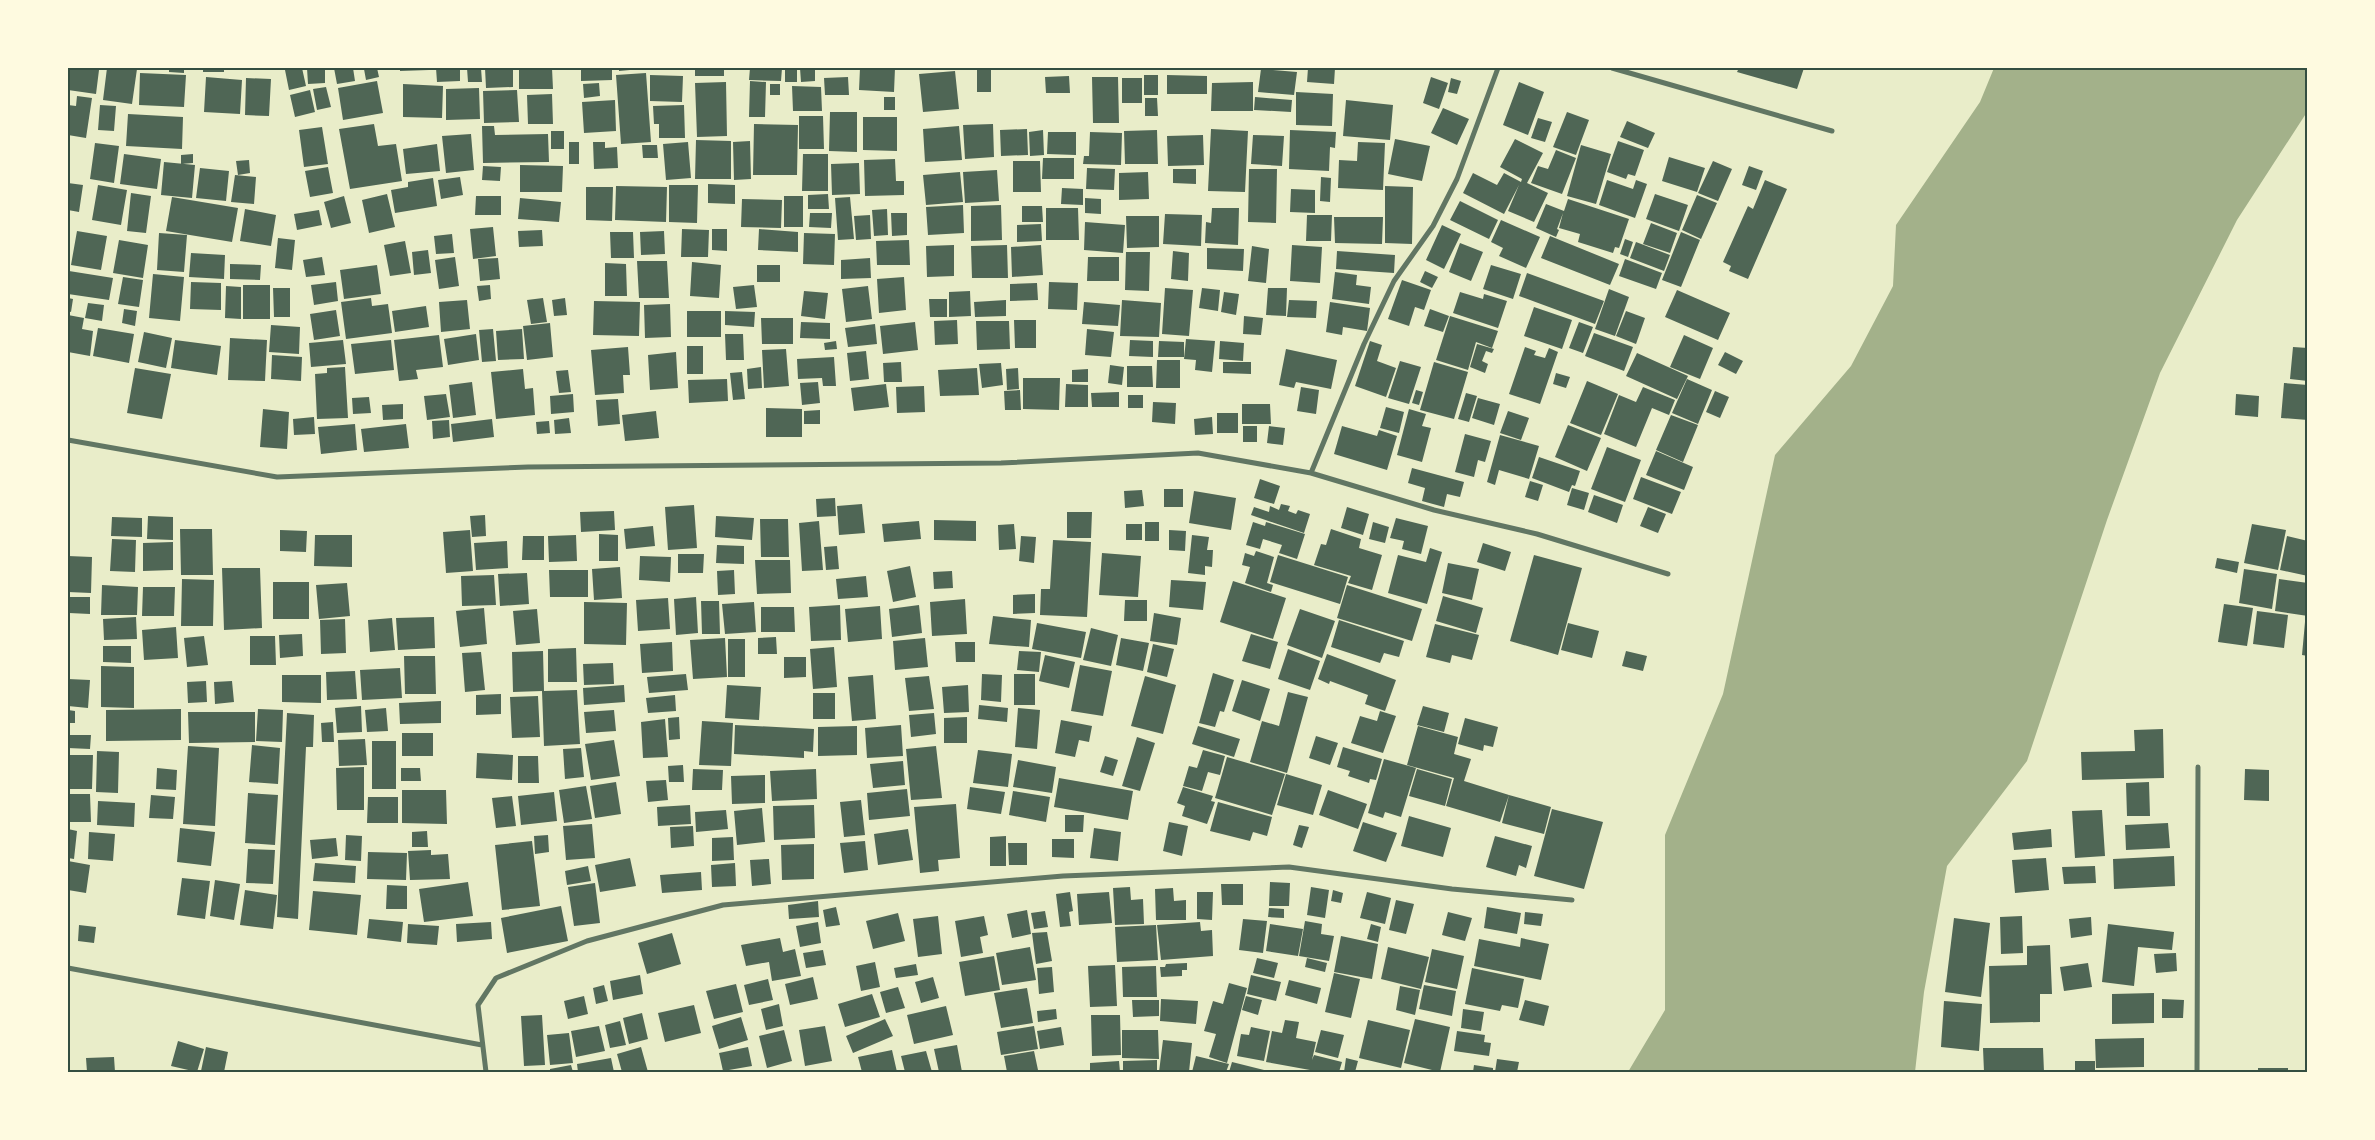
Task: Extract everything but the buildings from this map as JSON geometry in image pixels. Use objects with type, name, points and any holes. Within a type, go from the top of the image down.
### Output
[{"type":"street","points":[[1311,473],[1364,344],[1394,281],[1433,226],[1457,179],[1498,68]]},
{"type":"street","points":[[1612,68],[1832,131]]},
{"type":"street","points":[[68,440],[277,477],[528,467],[1000,463],[1198,453],[1311,473],[1434,510],[1537,534],[1668,574]]},
{"type":"street","points":[[2197,1072],[2198,767]]},
{"type":"street","points":[[486,1072],[478,1005],[496,978],[587,941],[723,905],[1063,876],[1289,867],[1452,890],[1572,900]]},
{"type":"street","points":[[68,968],[482,1045]]},
{"type":"shaded area","points":[[1994,68],[2307,68],[2307,112],[2237,220],[2160,373],[2107,520],[2027,761],[1947,866],[1924,992],[1915,1072],[1628,1072],[1665,1010],[1665,835],[1723,694],[1775,455],[1851,366],[1893,286],[1896,225],[1980,102]]}]
